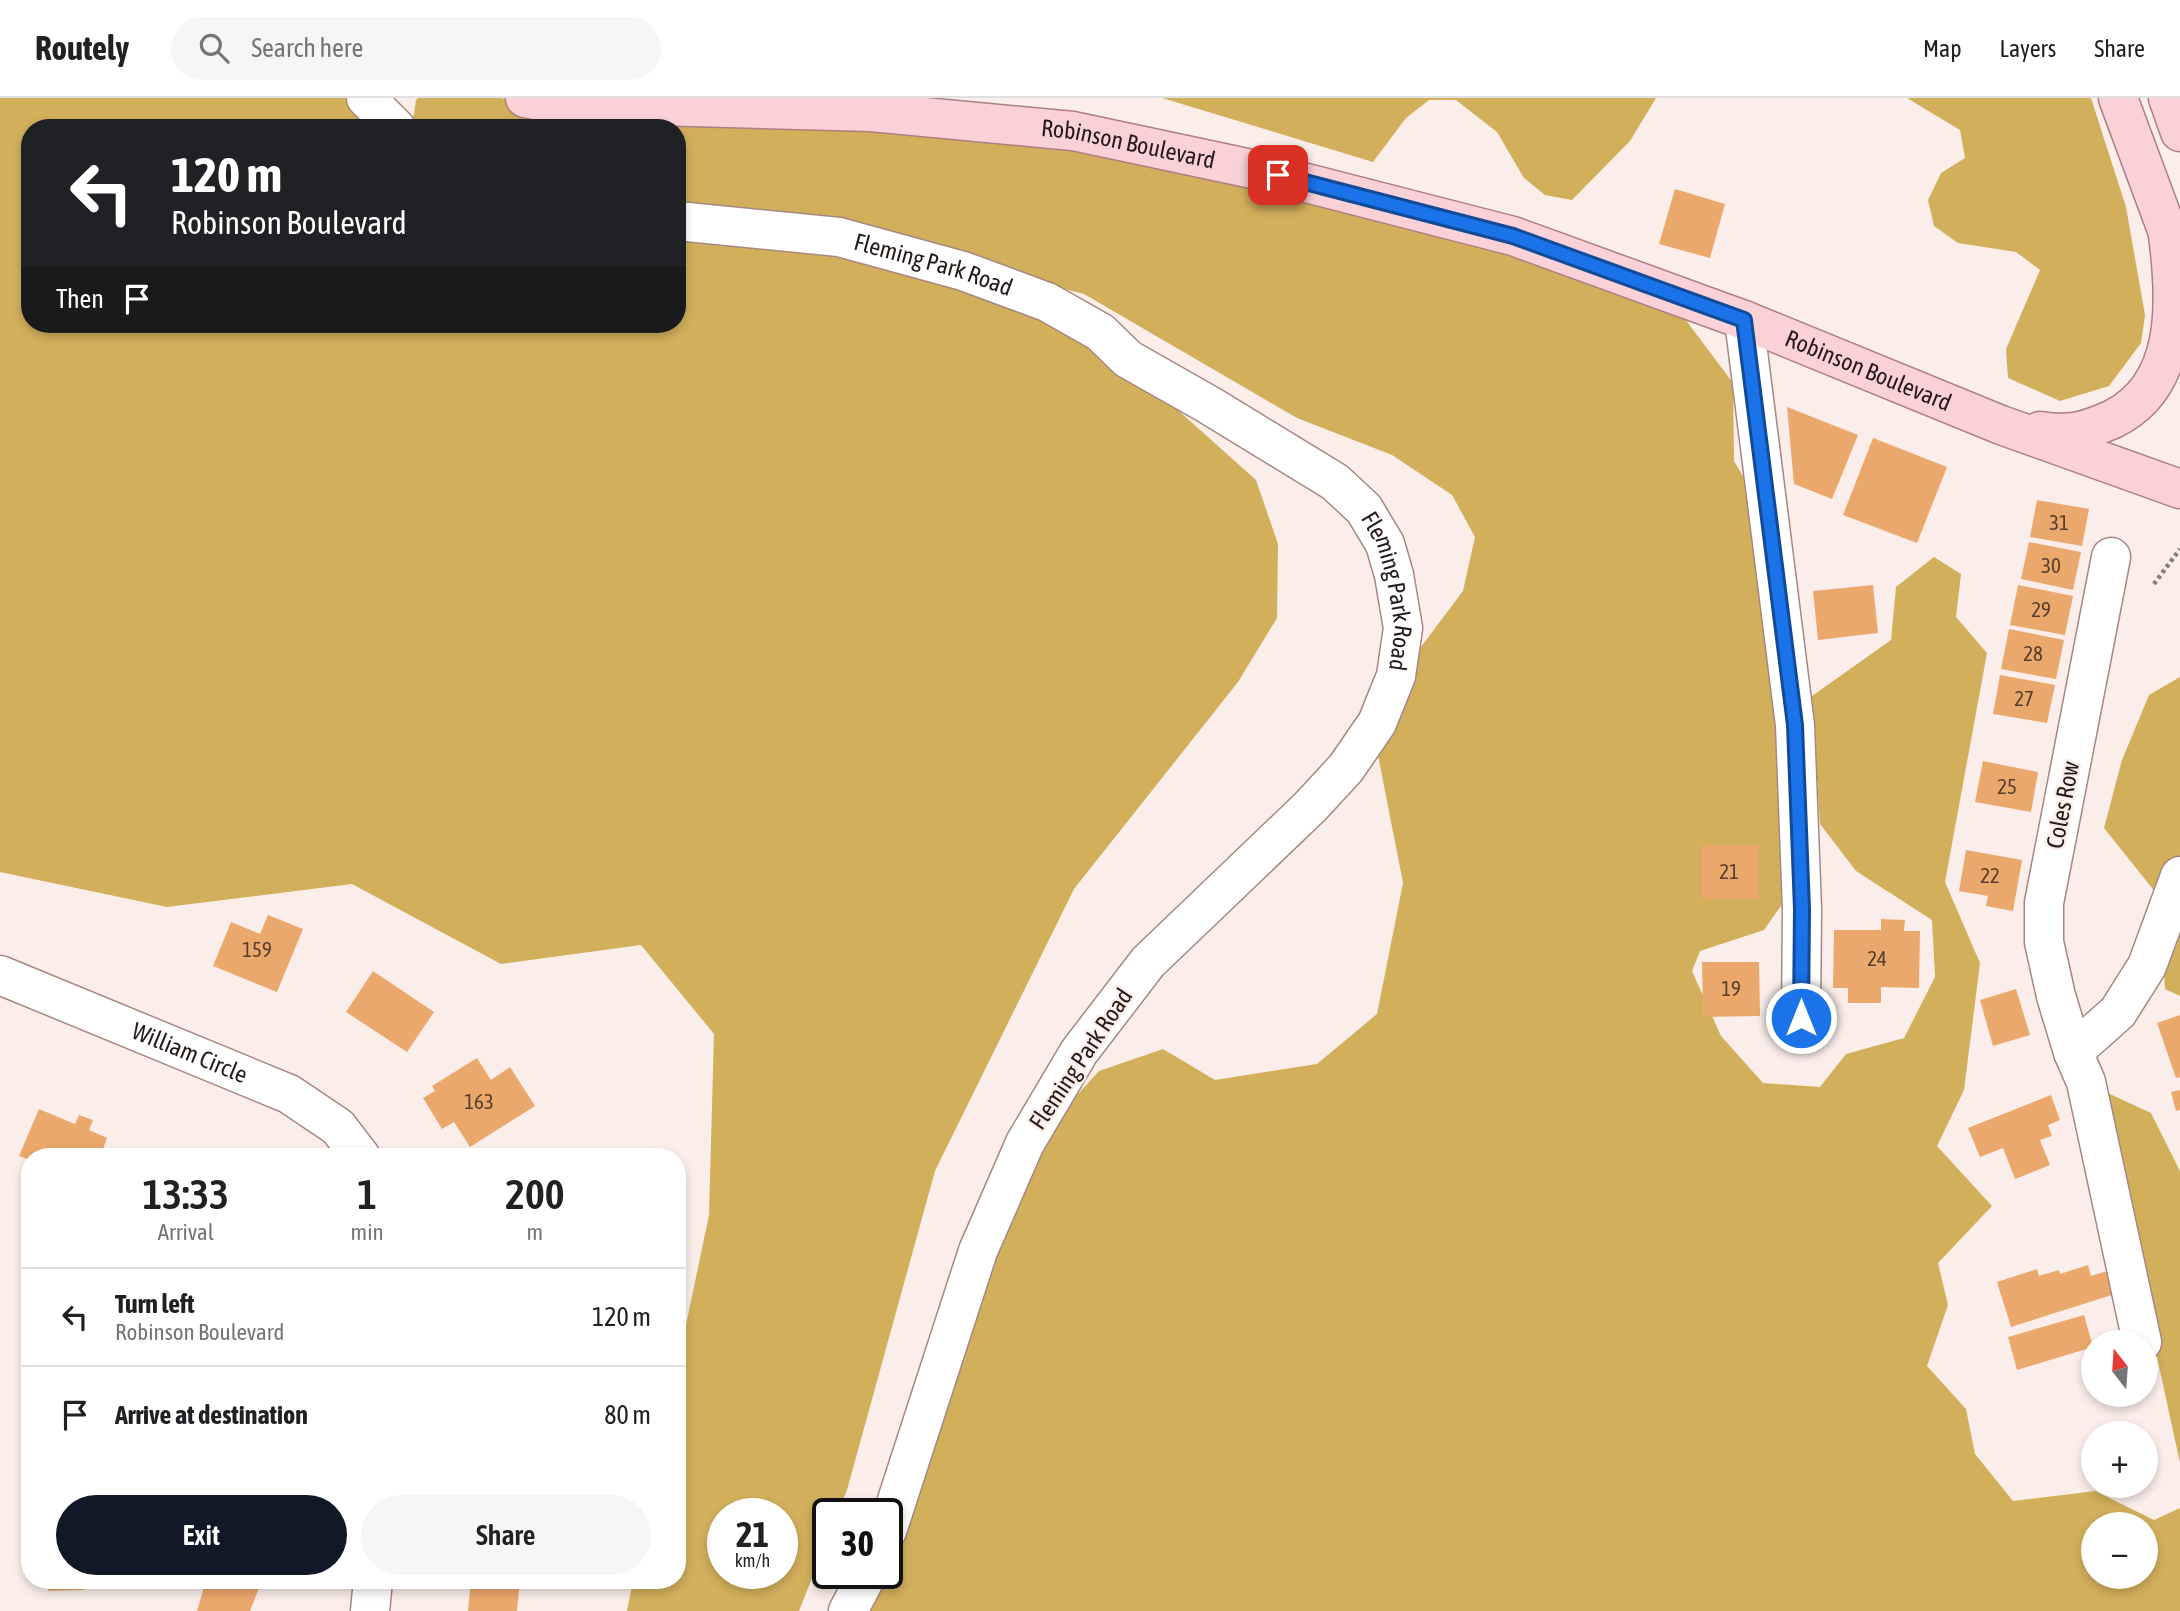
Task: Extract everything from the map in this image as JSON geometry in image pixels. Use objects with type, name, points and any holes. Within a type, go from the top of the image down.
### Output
[{"type":"main road","name":"Robinson Boulevard","points":[[525,98],[550,103],[871,113],[1073,131],[1252,169],[1513,236],[1744,320],[2001,425],[2180,489]]},
{"type":"main road","points":[[2001,425],[2061,435],[2090,429],[2122,416],[2147,399],[2161,383],[2172,359],[2177,332],[2174,250],[2118,98]]},
{"type":"main road","points":[[2168,98],[2180,132]]},
{"type":"street","points":[[366,98],[387,119]]},
{"type":"street","name":"Fleming Park Road","points":[[686,222],[839,237],[963,271],[1047,302],[1100,332],[1128,359],[1335,482],[1364,509],[1385,544],[1394,575],[1403,628],[1396,676],[1377,723],[1346,768],[1148,962],[1079,1052],[1025,1143],[978,1251],[898,1498]]},
{"type":"street","points":[[1744,320],[1795,725],[1802,909],[1801,1018]]},
{"type":"street","name":"Coles Row","points":[[2111,557],[2044,903],[2044,942],[2056,996],[2085,1082],[2139,1330]]},
{"type":"street","points":[[2073,1052],[2118,1012],[2147,966],[2180,876]]},
{"type":"street","name":"William Circle","points":[[0,975],[289,1094],[338,1127],[354,1148]]},
{"type":"street","points":[[370,1611],[372,1589]]},
{"type":"street","points":[[848,1611],[860,1589]]},
{"type":"path","points":[[2154,584],[2180,549]]},
{"type":"shaded area","points":[[0,98],[360,98],[380,119],[21,119],[21,333],[686,333],[686,224],[840,242],[1095,336],[1256,480],[1278,544],[1277,618],[1238,682],[1074,889],[935,1171],[847,1490],[844,1498],[812,1498],[812,1578],[799,1611],[627,1611],[631,1589],[686,1589],[686,1325],[709,1215],[714,1034],[641,945],[501,964],[352,884],[167,907],[0,872]]},
{"type":"shaded area","points":[[418,98],[501,98],[550,108],[873,117],[1250,172],[1673,303],[1733,383],[1734,461],[1761,507],[1795,886],[1764,930],[1700,951],[1692,971],[1721,1036],[1763,1083],[1820,1087],[1846,1054],[1904,1038],[1935,977],[1932,920],[1856,871],[1820,824],[1812,696],[1891,640],[1896,587],[1934,557],[1961,574],[1956,617],[1987,653],[1945,882],[1980,963],[1964,1090],[1937,1146],[1992,1206],[1938,1263],[1948,1305],[1927,1366],[1966,1409],[1975,1454],[2013,1501],[2081,1493],[2081,1498],[2109,1498],[2138,1512],[2081,1512],[2081,1589],[2158,1589],[2158,1518],[2180,1508],[2180,1611],[855,1611],[867,1589],[903,1589],[903,1503],[986,1251],[1034,1142],[1099,1071],[1163,1049],[1215,1080],[1317,1064],[1377,1014],[1403,883],[1378,755],[1399,676],[1463,591],[1475,537],[1452,495],[1392,455],[1297,418],[1084,294],[842,233],[686,216],[686,119],[413,119]]},
{"type":"shaded area","points":[[1162,98],[1656,98],[1630,141],[1572,200],[1545,195],[1524,178],[1497,132],[1456,100],[1429,100],[1406,118],[1373,162]]},
{"type":"shaded area","points":[[1907,98],[2091,98],[2126,207],[2145,315],[2141,343],[2109,386],[2060,401],[2008,378],[2006,349],[2040,270],[2016,252],[1958,243],[1934,226],[1928,200],[1941,173],[1965,158],[1960,130]]},
{"type":"shaded area","points":[[2180,677],[2180,996],[2165,989],[2160,898],[2104,828],[2122,760],[2149,695]]},
{"type":"shaded area","points":[[2099,1089],[2151,1113],[2180,1171],[2180,1463],[2158,1361],[2158,1330],[2151,1330]]},
{"type":"building","points":[[1675,189],[1725,204],[1710,258],[1659,244]]},
{"type":"building","points":[[1787,407],[1858,435],[1832,499],[1794,484]]},
{"type":"building","points":[[1873,438],[1947,467],[1917,543],[1843,515]]},
{"type":"building","points":[[2037,500],[2089,509],[2082,546],[2030,537]]},
{"type":"building","points":[[2029,542],[2081,552],[2073,590],[2021,579]]},
{"type":"building","points":[[1873,585],[1878,633],[1818,640],[1813,591]]},
{"type":"building","points":[[2018,585],[2073,596],[2065,635],[2010,625]]},
{"type":"building","points":[[2009,629],[2064,640],[2056,679],[2001,669]]},
{"type":"building","points":[[2000,675],[2055,685],[2047,723],[1993,714]]},
{"type":"building","points":[[1983,761],[2038,772],[2031,812],[1975,802]]},
{"type":"building","points":[[1701,845],[1758,845],[1758,899],[1701,899]]},
{"type":"building","points":[[1966,850],[2022,860],[2013,911],[1986,906],[1988,896],[1959,891]]},
{"type":"building","points":[[268,915],[303,929],[277,992],[213,966],[231,922],[260,934]]},
{"type":"building","points":[[1881,919],[1905,920],[1904,931],[1920,931],[1919,988],[1881,987],[1881,1003],[1848,1003],[1848,988],[1833,988],[1834,930],[1881,930]]},
{"type":"building","points":[[1702,962],[1759,962],[1760,1016],[1703,1017]]},
{"type":"building","points":[[373,971],[434,1012],[407,1052],[346,1012]]},
{"type":"building","points":[[2016,989],[2030,1035],[1993,1046],[1980,1000]]},
{"type":"building","points":[[2180,1015],[2180,1077],[2176,1078],[2157,1023]]},
{"type":"building","points":[[477,1058],[491,1080],[510,1067],[535,1106],[470,1147],[454,1122],[442,1129],[423,1098],[435,1091],[432,1086]]},
{"type":"building","points":[[2180,1090],[2180,1110],[2176,1111],[2171,1092]]},
{"type":"building","points":[[2051,1095],[2060,1120],[2048,1125],[2052,1136],[2040,1140],[2050,1165],[2015,1179],[2003,1148],[1980,1157],[1968,1128]]},
{"type":"building","points":[[39,1109],[75,1124],[79,1115],[93,1120],[89,1130],[107,1138],[103,1148],[22,1148]]},
{"type":"building","points":[[2088,1265],[2091,1276],[2107,1271],[2115,1294],[2011,1327],[1997,1282],[2037,1269],[2039,1276],[2059,1270],[2060,1274]]},
{"type":"building","points":[[2084,1315],[2088,1330],[2081,1330],[2081,1351],[2017,1370],[2008,1337]]},
{"type":"building","points":[[48,1589],[84,1589],[84,1590]]},
{"type":"building","points":[[203,1589],[259,1589],[250,1611],[197,1611]]},
{"type":"building","points":[[470,1589],[519,1589],[517,1611],[468,1611]]},
{"type":"route","points":[[1278,175],[1513,236],[1744,320],[1795,725],[1802,909],[1801,1018]]}]
